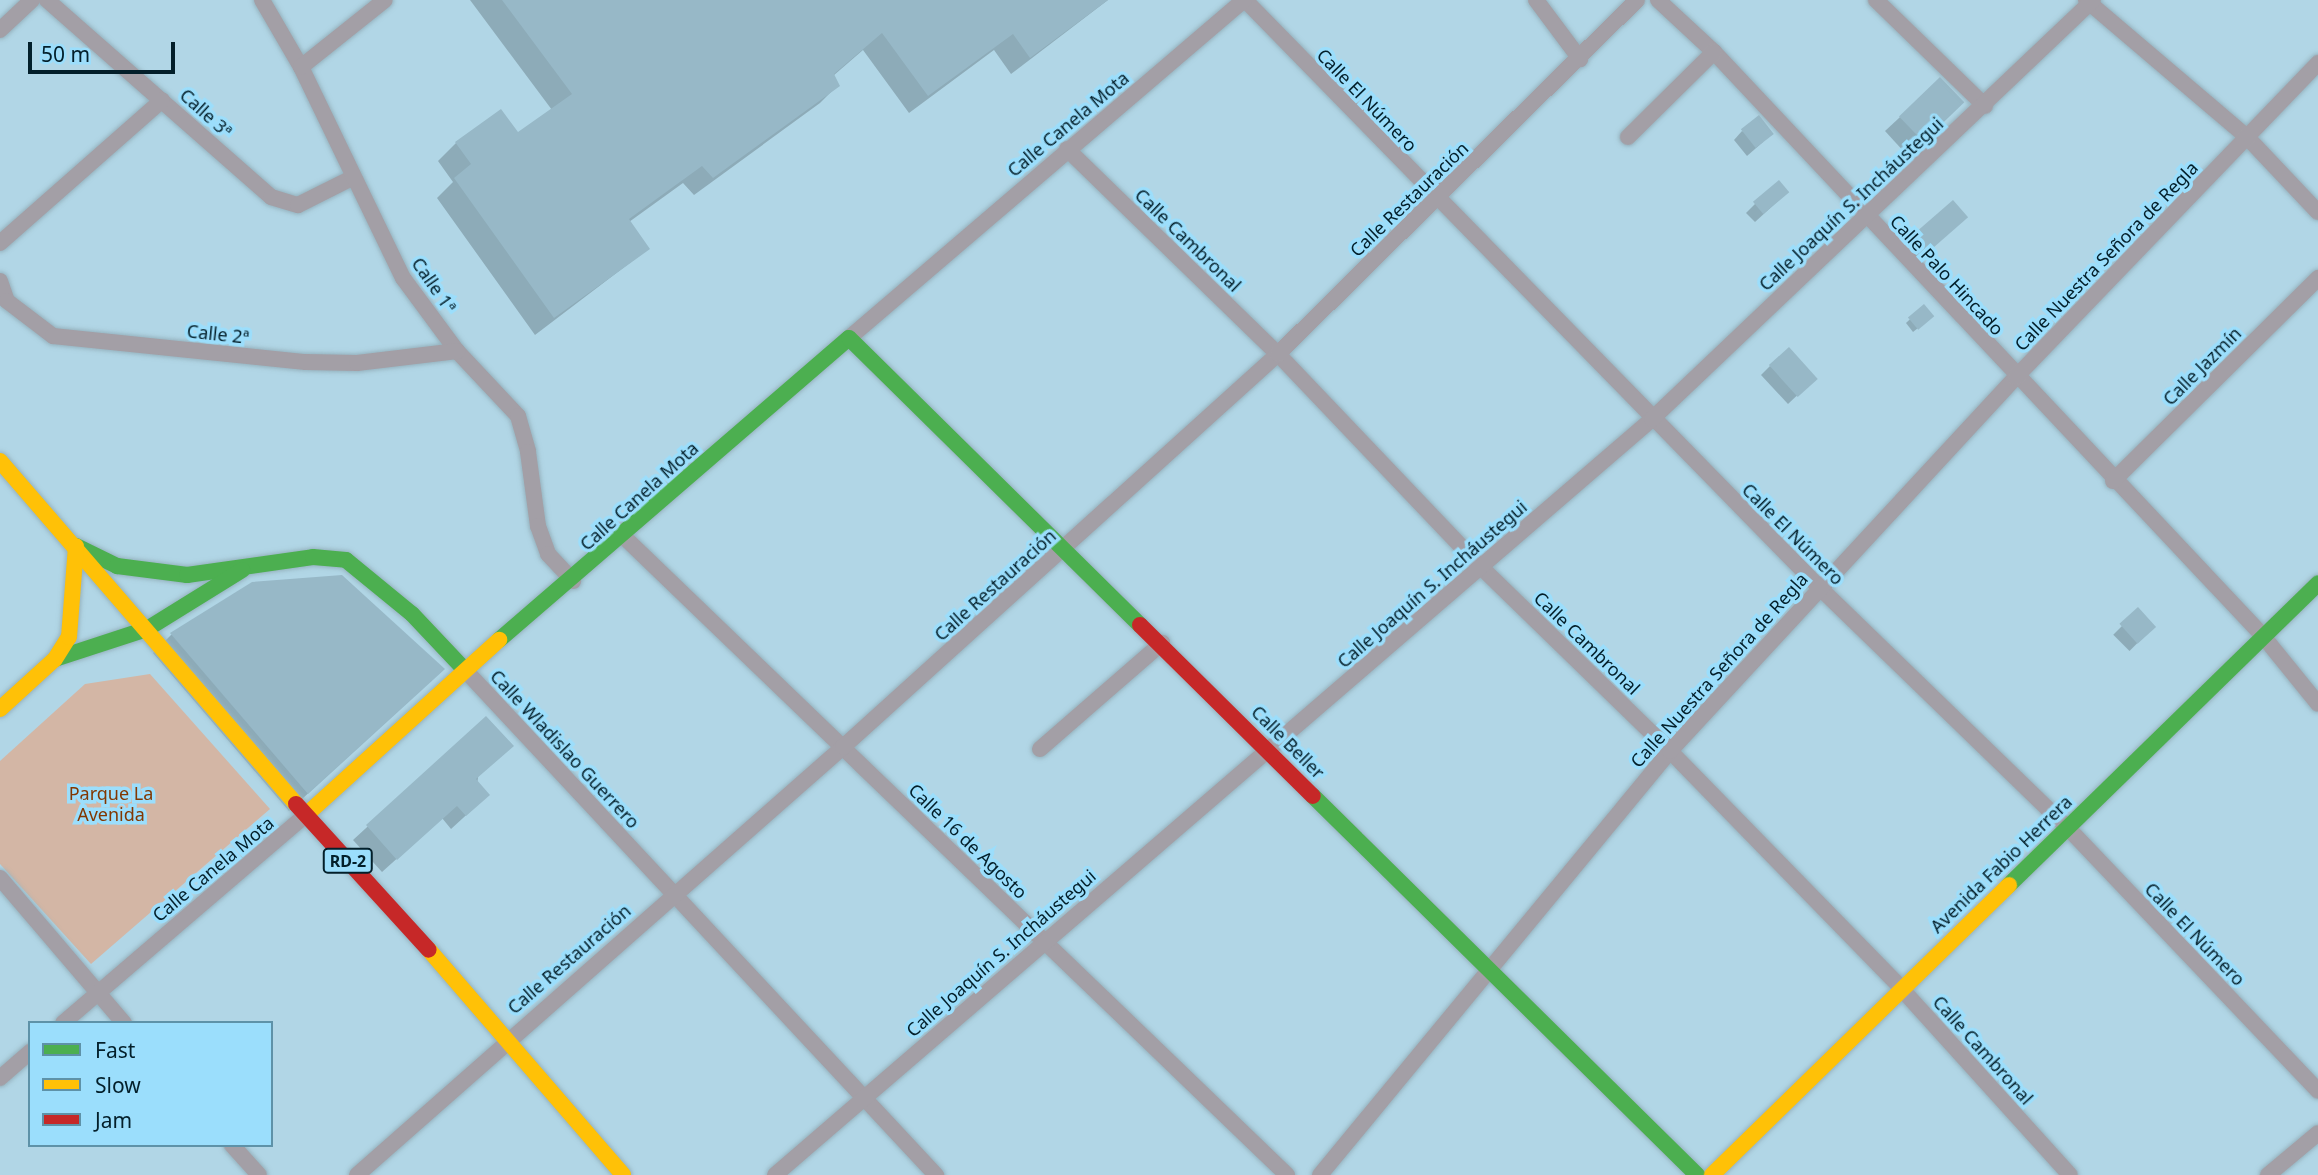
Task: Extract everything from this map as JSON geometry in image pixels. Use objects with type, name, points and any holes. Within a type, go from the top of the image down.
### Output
[{"type":"main road","name":"Calle Canela Mota","points":[[306,815],[465,670],[573,581],[622,535],[849,338]]},
{"type":"main road","name":"Calle Beller","points":[[849,338],[1066,547],[1489,973],[1697,1175]]},
{"type":"main road","name":"RD-2","points":[[0,461],[306,815],[509,1038],[623,1175]]},
{"type":"main road","name":"Calle Wladislao Guerrero","points":[[76,546],[117,566],[187,575],[242,570],[313,558],[346,560],[412,614],[465,670]]},
{"type":"main road","points":[[0,709],[55,659],[69,636],[76,546]]},
{"type":"main road","points":[[55,659],[147,629],[242,570]]},
{"type":"main road","name":"Avenida Fabio Herrera","points":[[1712,1175],[1900,987],[2318,583]]},
{"type":"street","points":[[0,30],[32,0]]},
{"type":"street","name":"Calle 3ª","points":[[47,0],[271,197],[285,204],[298,205],[352,178]]},
{"type":"street","name":"Calle 1ª","points":[[262,0],[302,67],[352,178],[403,278],[457,351],[518,415],[528,452],[538,526],[548,554],[573,581]]},
{"type":"street","points":[[302,67],[385,0]]},
{"type":"street","name":"Calle Canela Mota","points":[[849,338],[1244,0]]},
{"type":"street","name":"Calle El Número","points":[[1244,0],[1819,587],[2067,827],[2318,1091]]},
{"type":"street","points":[[1536,0],[1580,59]]},
{"type":"street","name":"Calle Restauración","points":[[357,1175],[509,1038],[843,747],[1278,354],[1637,0]]},
{"type":"street","name":"Calle Palo Hincado","points":[[1658,0],[1714,52],[2113,481],[2263,636],[2318,704]]},
{"type":"street","points":[[1876,0],[1985,106]]},
{"type":"street","points":[[2089,1],[2247,137],[2318,212]]},
{"type":"street","name":"Calle Joaquín S. Incháustegui","points":[[775,1175],[1043,940],[1482,568],[1652,418],[1985,106],[2089,1]]},
{"type":"street","points":[[1628,137],[1714,52]]},
{"type":"street","name":"Calle Nuestra Señora de Regla","points":[[1320,1175],[1670,751],[2016,377],[2318,63]]},
{"type":"street","points":[[0,243],[162,100]]},
{"type":"street","name":"Calle Cambronal","points":[[1067,149],[1278,354],[1482,568],[1670,751],[1900,987],[2070,1175]]},
{"type":"street","name":"Calle Jazmín","points":[[2113,481],[2318,278]]},
{"type":"street","name":"Calle 2ª","points":[[0,281],[3,304],[43,331],[65,338],[306,362],[357,363],[457,351]]},
{"type":"street","name":"Calle 16 de Agosto","points":[[622,535],[1287,1175]]},
{"type":"street","points":[[1040,749],[1162,643]]},
{"type":"street","name":"Calle Wladislao Guerrero","points":[[465,670],[936,1175]]},
{"type":"street","name":"Calle Canela Mota","points":[[65,1021],[306,815]]},
{"type":"street","points":[[0,878],[122,1021]]},
{"type":"street","points":[[0,1078],[28,1054]]},
{"type":"street","points":[[2268,1175],[2318,1133]]},
{"type":"street","points":[[234,1147],[258,1175]]},
{"type":"green space","name":"Parque La Avenida","points":[[150,674],[270,809],[91,964],[0,864],[0,761],[85,684]]},
{"type":"building","points":[[502,0],[1108,0],[1030,58],[1013,34],[928,96],[882,33],[834,74],[840,86],[713,178],[702,166],[629,219],[650,249],[554,318],[454,178],[471,164],[455,142],[501,109],[518,132],[572,94]]},
{"type":"building","points":[[1940,77],[1964,102],[1923,142],[1899,117]]},
{"type":"building","points":[[1759,115],[1774,134],[1756,148],[1741,129]]},
{"type":"building","points":[[1779,180],[1789,192],[1763,214],[1753,202]]},
{"type":"building","points":[[1953,200],[1968,217],[1928,252],[1913,235]]},
{"type":"building","points":[[1924,304],[1934,316],[1918,330],[1908,317]]},
{"type":"building","points":[[1789,347],[1818,379],[1798,397],[1769,365]]},
{"type":"building","points":[[342,575],[445,669],[308,794],[170,633],[252,582]]},
{"type":"building","points":[[2138,607],[2156,627],[2137,644],[2119,624]]},
{"type":"building","points":[[486,716],[514,746],[476,779],[490,795],[466,816],[457,806],[397,860],[366,825]]},
{"type":"traffic: fast","points":[[499,640],[849,338],[1140,625]]},
{"type":"traffic: fast","points":[[76,546],[117,566],[187,575],[313,557],[346,560],[412,614],[465,670]]},
{"type":"traffic: fast","points":[[55,659],[147,629],[242,570]]},
{"type":"traffic: fast","points":[[2009,885],[2318,583]]},
{"type":"traffic: fast","points":[[1313,796],[1697,1175]]},
{"type":"traffic: slow","points":[[0,461],[296,804]]},
{"type":"traffic: slow","points":[[0,709],[55,659],[69,637],[76,546]]},
{"type":"traffic: slow","points":[[306,815],[499,640]]},
{"type":"traffic: slow","points":[[1712,1175],[2009,885]]},
{"type":"traffic: slow","points":[[429,950],[623,1175]]},
{"type":"traffic: jam","points":[[1140,625],[1313,796]]},
{"type":"traffic: jam","points":[[296,804],[429,950]]}]
